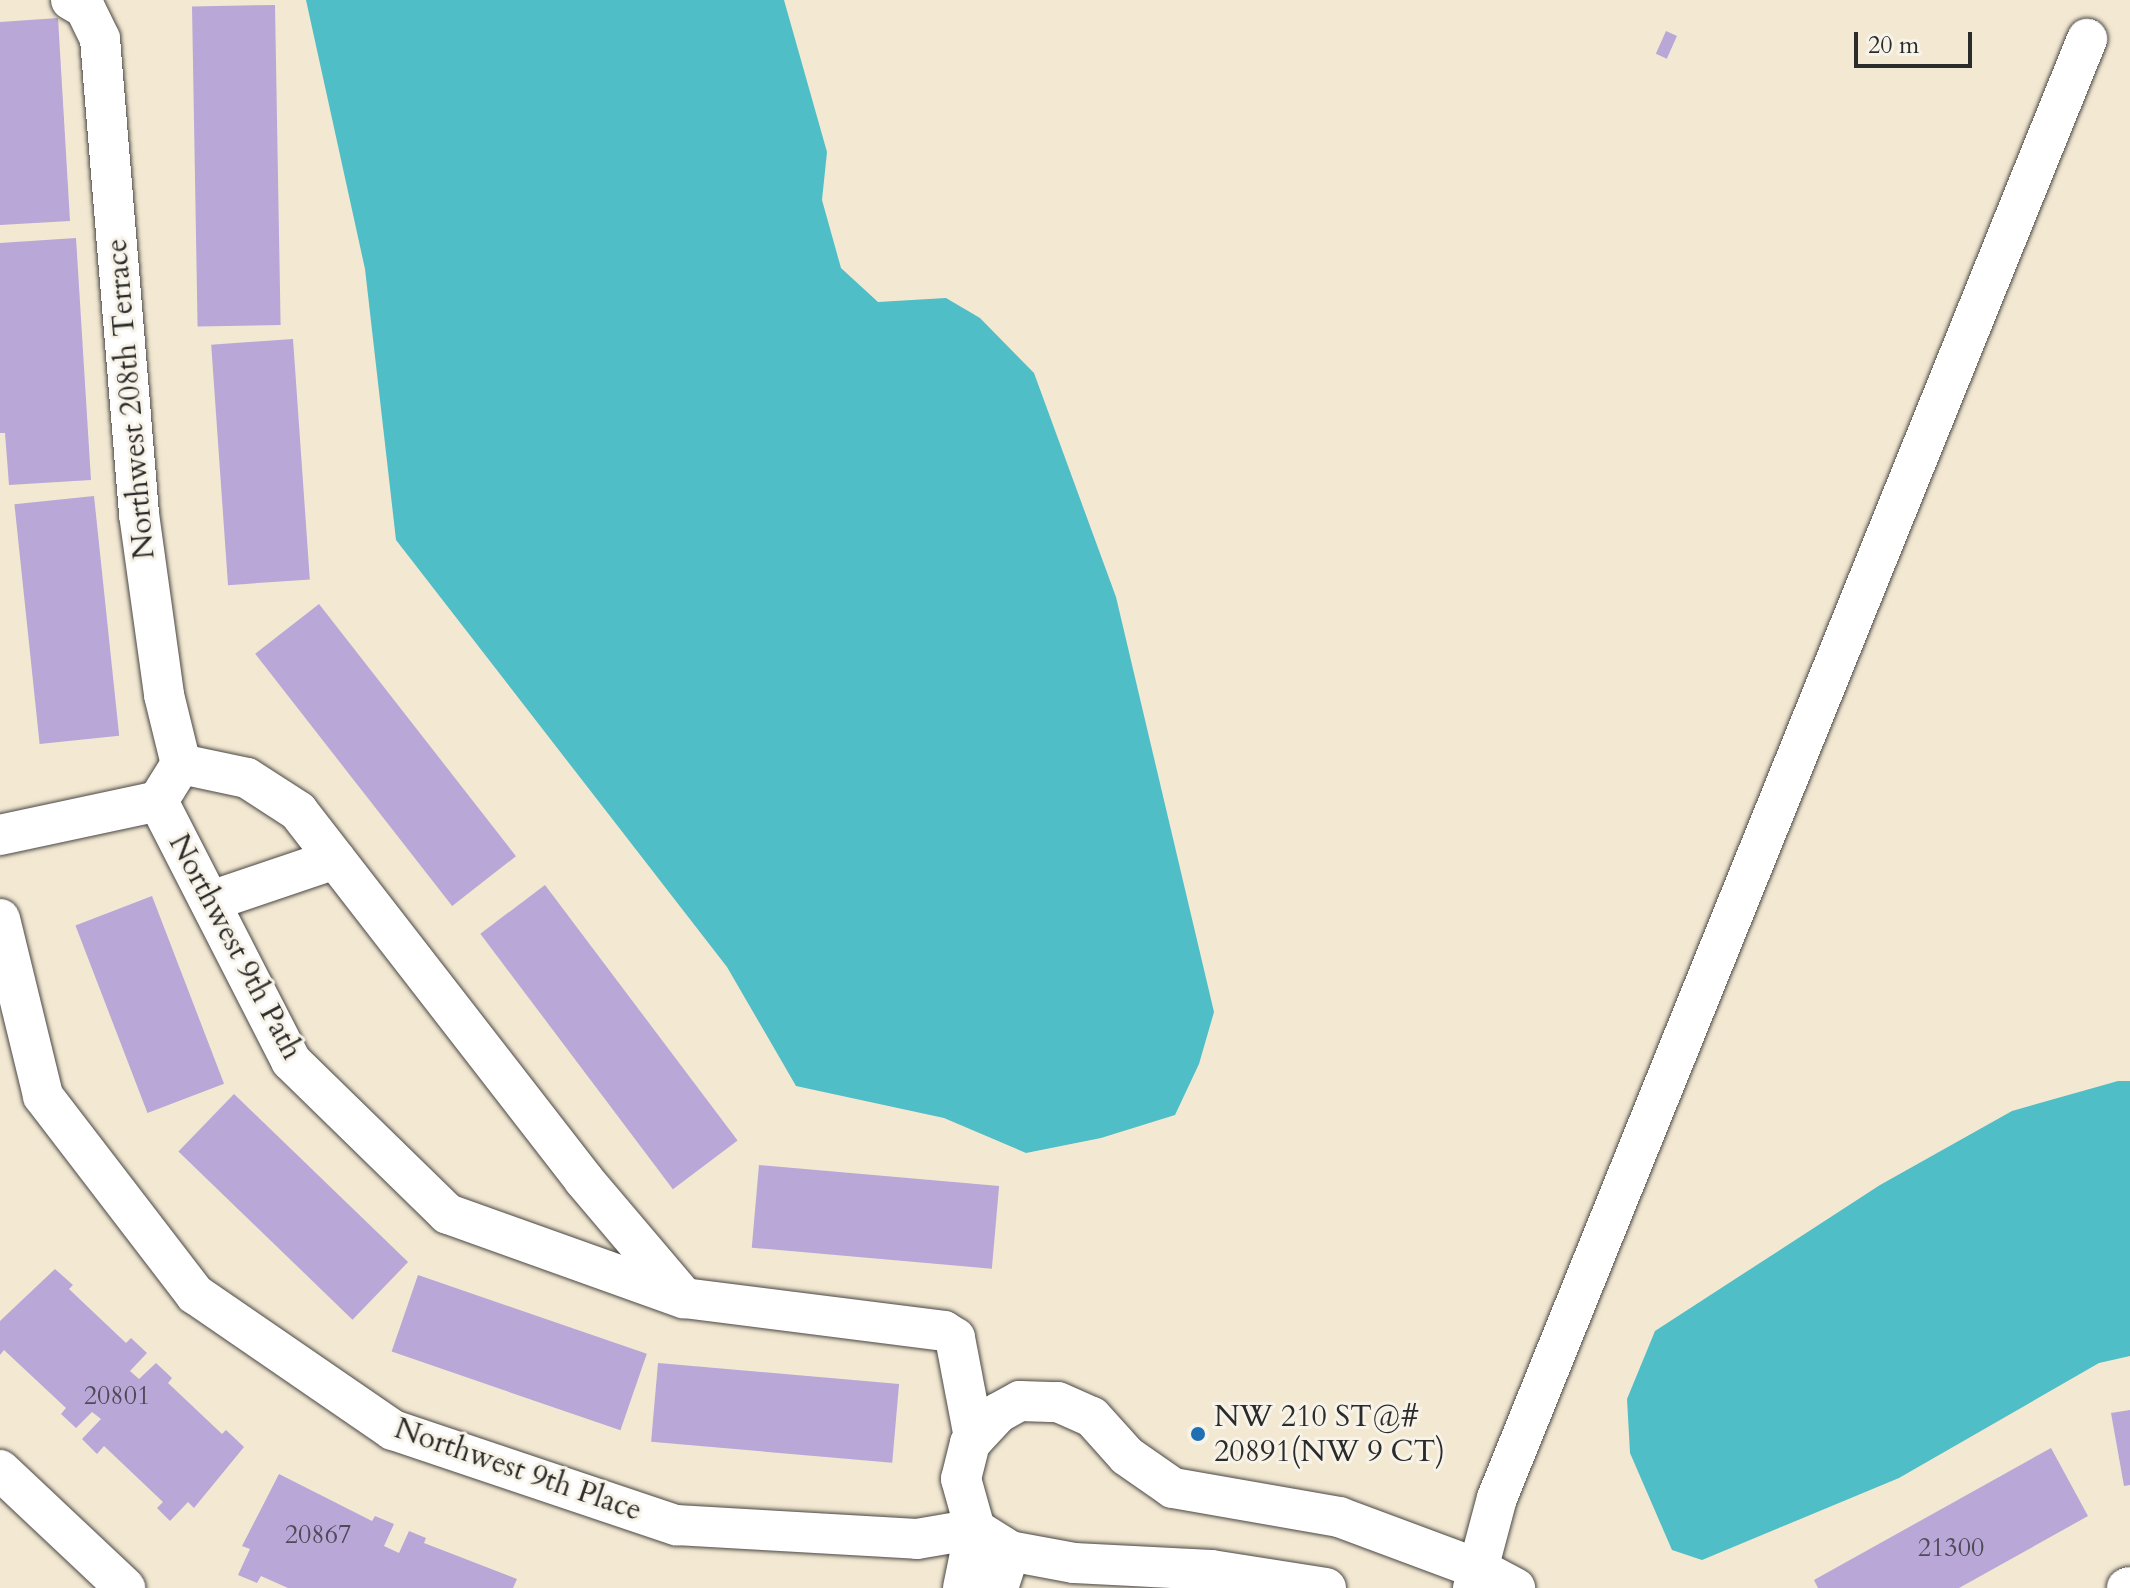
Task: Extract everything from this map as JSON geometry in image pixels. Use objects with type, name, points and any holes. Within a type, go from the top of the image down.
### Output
[{"type":"street","name":"Northwest 208th Terrace","points":[[71,0],[85,8],[100,39],[139,514],[164,695],[181,764]]},
{"type":"street","points":[[1476,1578],[1497,1498],[2087,39]]},
{"type":"street","points":[[0,835],[158,801],[181,764],[247,778],[298,811],[584,1180],[684,1298]]},
{"type":"street","name":"Northwest 9th Path","points":[[158,801],[291,1061],[448,1214],[684,1298],[944,1331],[955,1338],[974,1438]]},
{"type":"street","points":[[211,901],[335,859]]},
{"type":"street","name":"Northwest 9th Place","points":[[0,919],[43,1096],[195,1294],[393,1430],[676,1525],[917,1539],[975,1529]]},
{"type":"street","points":[[1326,1588],[1211,1570],[1074,1563],[1004,1570],[975,1529],[961,1479],[974,1438],[998,1413],[1020,1401],[1058,1402],[1092,1417],[1127,1456],[1173,1488],[1339,1517],[1476,1578],[1515,1588]]},
{"type":"street","points":[[0,1470],[125,1588]]},
{"type":"street","points":[[963,1588],[975,1529]]},
{"type":"water","points":[[306,0],[784,0],[827,152],[822,200],[841,268],[878,302],[946,298],[980,318],[1034,373],[1116,597],[1214,1012],[1199,1064],[1175,1115],[1101,1138],[1026,1153],[944,1118],[796,1086],[727,967],[396,540],[365,269]]},
{"type":"water","points":[[2118,1081],[2130,1081],[2130,1356],[2099,1363],[1899,1478],[1702,1560],[1672,1550],[1630,1453],[1627,1399],[1655,1331],[1880,1185],[2012,1111]]},
{"type":"building","points":[[275,5],[281,325],[198,326],[192,6]]},
{"type":"building","points":[[58,18],[70,221],[0,225],[0,22]]},
{"type":"building","points":[[1666,31],[1677,36],[1667,59],[1656,54]]},
{"type":"building","points":[[76,238],[91,480],[9,485],[5,433],[0,433],[0,243]]},
{"type":"building","points":[[293,339],[310,579],[228,585],[211,345]]},
{"type":"building","points":[[94,496],[119,736],[40,744],[14,504]]},
{"type":"building","points":[[319,604],[516,856],[452,906],[255,654]]},
{"type":"building","points":[[545,885],[738,1141],[673,1189],[480,934]]},
{"type":"building","points":[[152,896],[224,1084],[147,1113],[75,925]]},
{"type":"building","points":[[234,1094],[408,1262],[353,1320],[178,1152]]},
{"type":"building","points":[[759,1165],[999,1186],[992,1269],[752,1248]]},
{"type":"building","points":[[55,1269],[73,1285],[69,1289],[126,1343],[131,1338],[147,1353],[130,1371],[139,1379],[156,1363],[172,1378],[168,1383],[222,1434],[226,1430],[244,1447],[194,1508],[188,1502],[170,1521],[157,1508],[163,1502],[104,1446],[97,1454],[82,1439],[101,1419],[92,1412],[76,1428],[61,1414],[66,1408],[4,1350],[0,1355],[0,1321]]},
{"type":"building","points":[[418,1275],[647,1354],[620,1430],[392,1352]]},
{"type":"building","points":[[658,1363],[899,1384],[892,1463],[651,1442]]},
{"type":"building","points":[[2130,1410],[2130,1485],[2124,1486],[2111,1413]]},
{"type":"building","points":[[2051,1448],[2088,1516],[1959,1588],[1818,1588],[1814,1580]]},
{"type":"building","points":[[279,1474],[372,1521],[375,1516],[394,1524],[384,1546],[399,1553],[409,1531],[426,1538],[424,1543],[517,1579],[513,1588],[288,1588],[261,1576],[257,1583],[238,1575],[250,1549],[242,1546]]},
{"type":"place","name":"NW 210 ST@# 20891(NW 9 CT)","points":[[1198,1434]]}]
